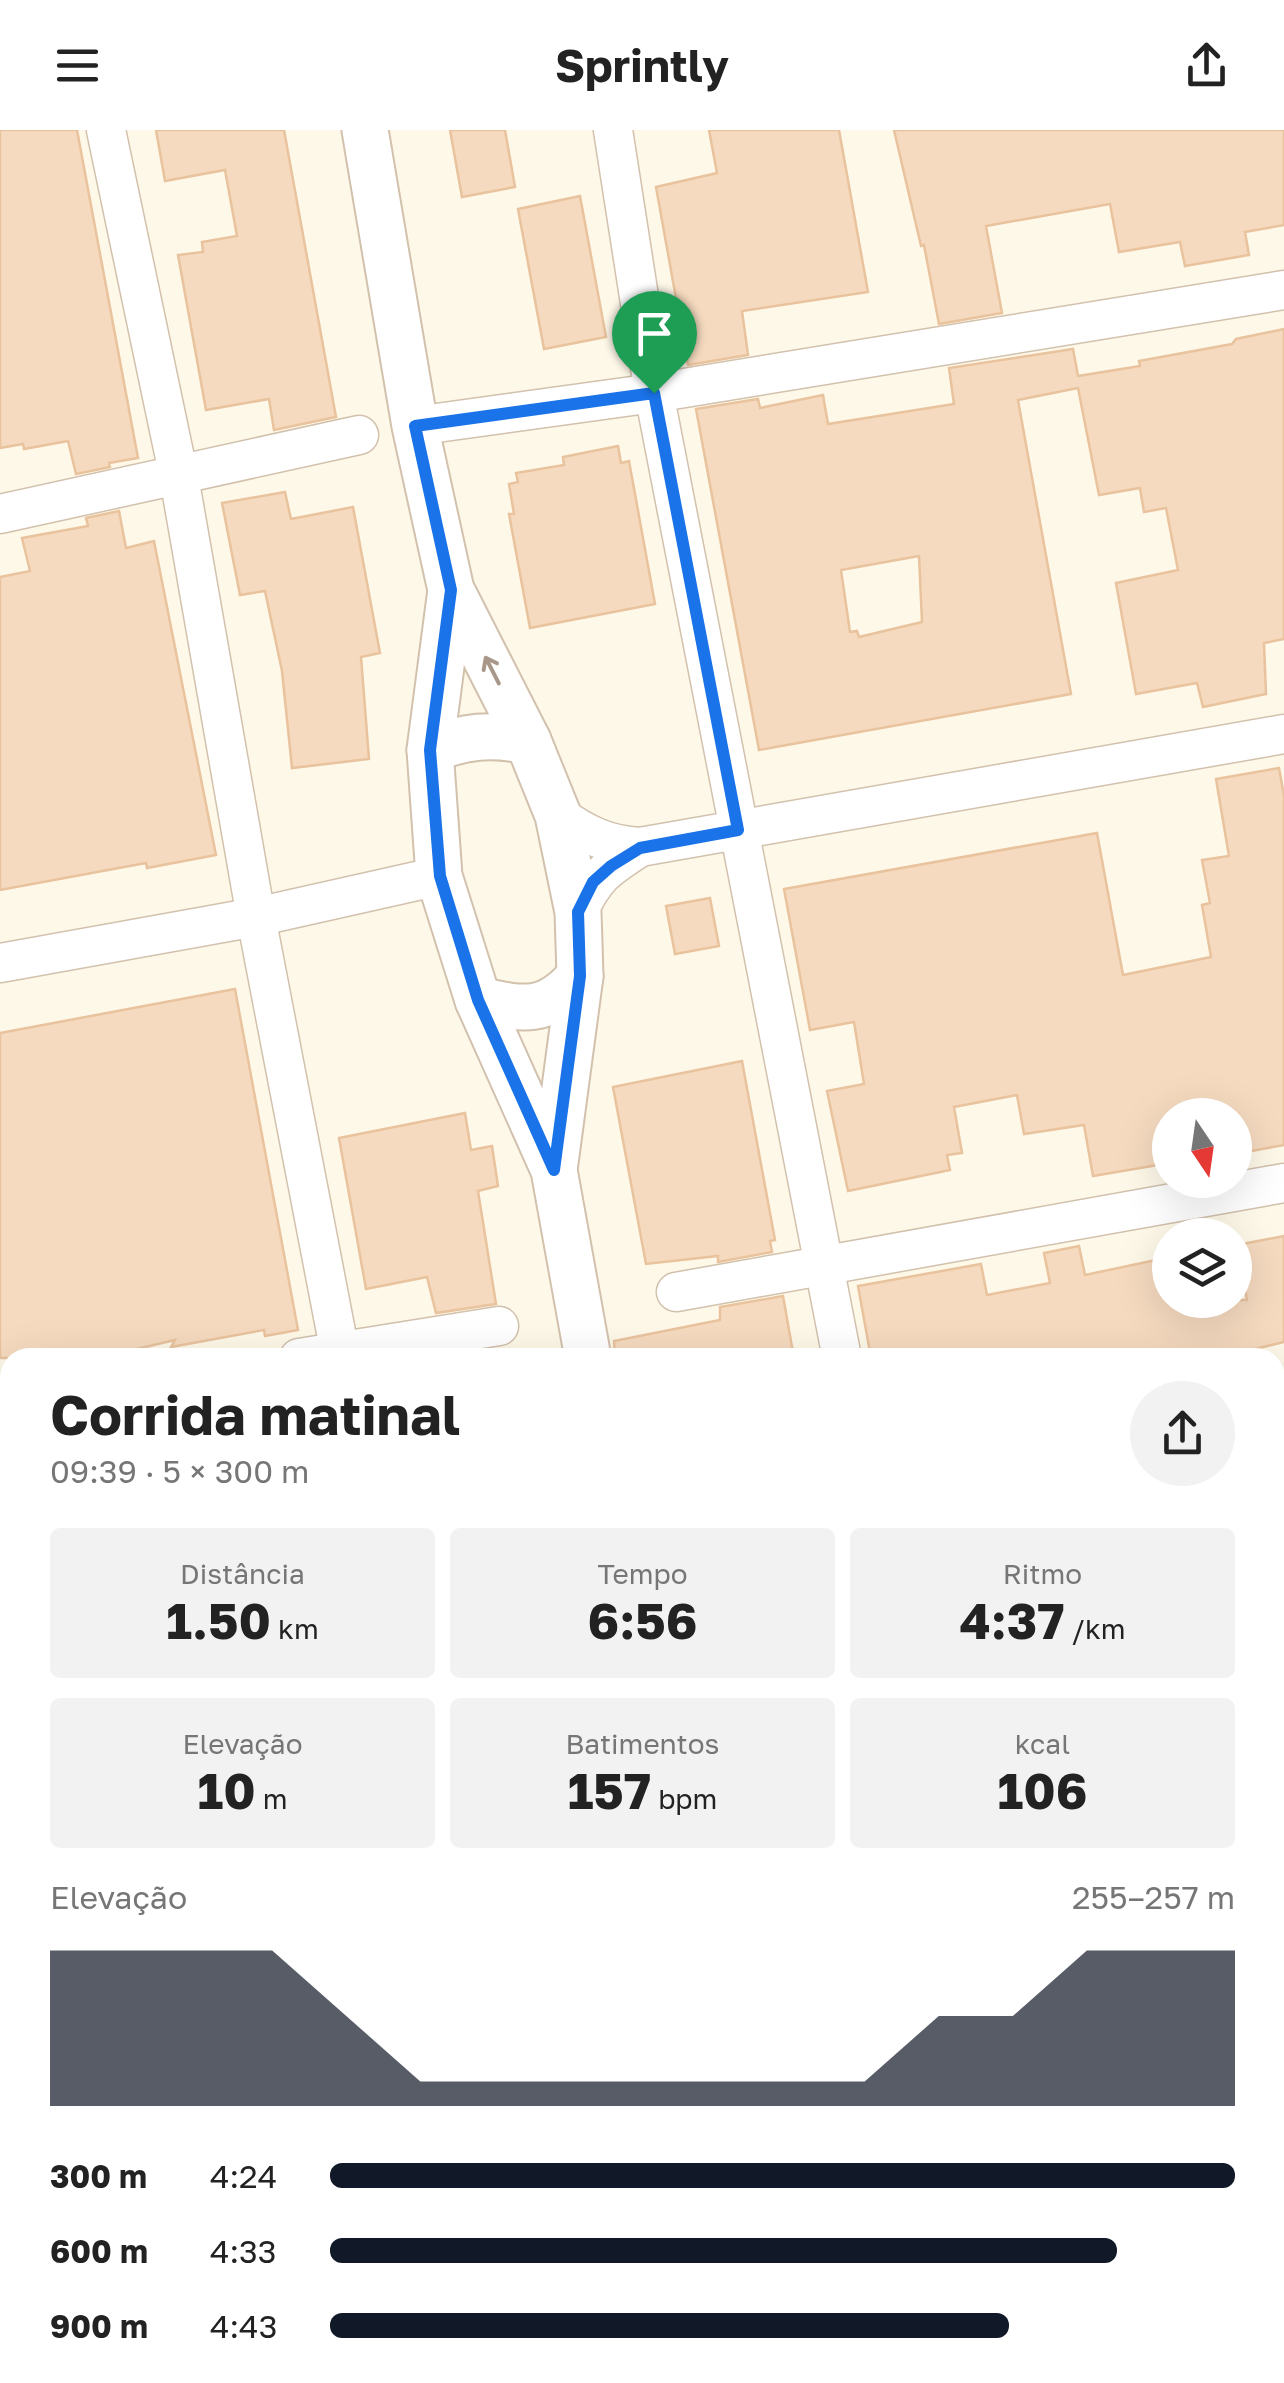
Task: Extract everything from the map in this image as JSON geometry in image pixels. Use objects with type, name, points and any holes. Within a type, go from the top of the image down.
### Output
[{"type":"street","points":[[106,130],[179,477],[256,917],[339,1348]]},
{"type":"street","points":[[365,130],[415,426],[451,590],[528,740],[558,814],[578,912],[580,976],[554,1170]]},
{"type":"street","points":[[613,130],[654,393],[840,1348]]},
{"type":"street","points":[[415,426],[654,393],[1284,290]]},
{"type":"street","points":[[0,514],[359,435]]},
{"type":"street","points":[[451,590],[430,750],[440,876],[478,1000],[554,1170],[586,1348]]},
{"type":"street","points":[[430,750],[464,736],[488,734],[528,740]]},
{"type":"street","points":[[558,814],[588,836],[640,848],[1284,734]]},
{"type":"street","points":[[578,912],[593,882],[640,848]]},
{"type":"street","points":[[0,963],[256,917],[440,876]]},
{"type":"street","points":[[478,1000],[516,1008],[542,1006],[562,998],[580,976]]},
{"type":"street","points":[[676,1292],[1284,1183]]},
{"type":"street","points":[[374,1348],[498,1326]]},
{"type":"building","points":[[0,130],[77,130],[138,458],[76,474],[68,441],[24,449],[23,444],[0,448]]},
{"type":"building","points":[[156,130],[284,130],[336,417],[274,430],[269,399],[206,410],[178,255],[203,252],[202,242],[237,236],[225,170],[165,181]]},
{"type":"building","points":[[450,130],[505,130],[515,187],[462,197]]},
{"type":"building","points":[[709,130],[839,130],[868,292],[742,311],[748,355],[688,365],[656,187],[717,173]]},
{"type":"building","points":[[894,130],[1284,130],[1284,225],[1245,232],[1249,255],[1185,266],[1180,242],[1119,252],[1110,204],[986,226],[1002,313],[939,324],[924,245],[921,246]]},
{"type":"building","points":[[580,196],[606,337],[544,349],[518,209]]},
{"type":"building","points":[[1284,329],[1284,639],[1264,643],[1266,694],[1203,707],[1197,683],[1136,694],[1116,583],[1178,570],[1166,508],[1144,512],[1140,488],[1099,495],[1078,388],[1018,400],[1071,694],[759,750],[696,409],[758,399],[760,408],[823,395],[828,424],[954,404],[949,368],[1073,349],[1078,376],[1140,366],[1139,361],[1232,344],[1236,339]],"holes":[[[919,556],[922,622],[859,637],[857,631],[850,632],[841,570]]]},
{"type":"building","points":[[618,446],[621,463],[629,461],[655,604],[530,628],[509,514],[514,514],[509,484],[518,482],[516,473],[564,465],[563,457]]},
{"type":"building","points":[[285,492],[291,519],[353,507],[380,653],[361,657],[369,759],[292,768],[282,671],[265,591],[240,595],[222,503]]},
{"type":"building","points":[[119,511],[126,548],[154,541],[216,855],[147,868],[146,863],[0,890],[0,577],[30,571],[22,538],[88,526],[86,518]]},
{"type":"building","points":[[1279,768],[1284,796],[1284,1145],[1252,1151],[1252,1098],[1152,1098],[1152,1166],[1093,1176],[1084,1125],[1024,1134],[1017,1095],[954,1107],[962,1153],[947,1155],[950,1170],[848,1191],[827,1091],[864,1084],[854,1022],[810,1030],[784,889],[1097,833],[1123,975],[1211,957],[1202,905],[1210,903],[1202,860],[1229,856],[1216,779]]},
{"type":"building","points":[[710,898],[719,946],[675,954],[666,906]]},
{"type":"building","points":[[235,989],[298,1330],[265,1336],[264,1330],[171,1347],[175,1340],[141,1348],[0,1348],[0,1033]]},
{"type":"building","points":[[742,1061],[775,1240],[770,1241],[772,1252],[718,1262],[718,1256],[646,1264],[613,1087]]},
{"type":"building","points":[[465,1113],[471,1150],[492,1146],[498,1186],[478,1191],[496,1304],[436,1313],[427,1277],[366,1289],[339,1138]]},
{"type":"building","points":[[1284,1236],[1284,1342],[1259,1348],[869,1348],[858,1286],[981,1264],[987,1295],[1050,1283],[1044,1253],[1079,1246],[1085,1275],[1152,1261],[1152,1318],[1252,1318],[1252,1242]]},
{"type":"building","points":[[783,1296],[792,1348],[614,1348],[614,1341],[720,1320],[720,1307]]},
{"type":"route","points":[[654,393],[738,830],[640,848],[593,882],[578,912],[580,976],[554,1170],[478,1000],[440,876],[430,750],[451,590],[415,426],[654,393]]}]
